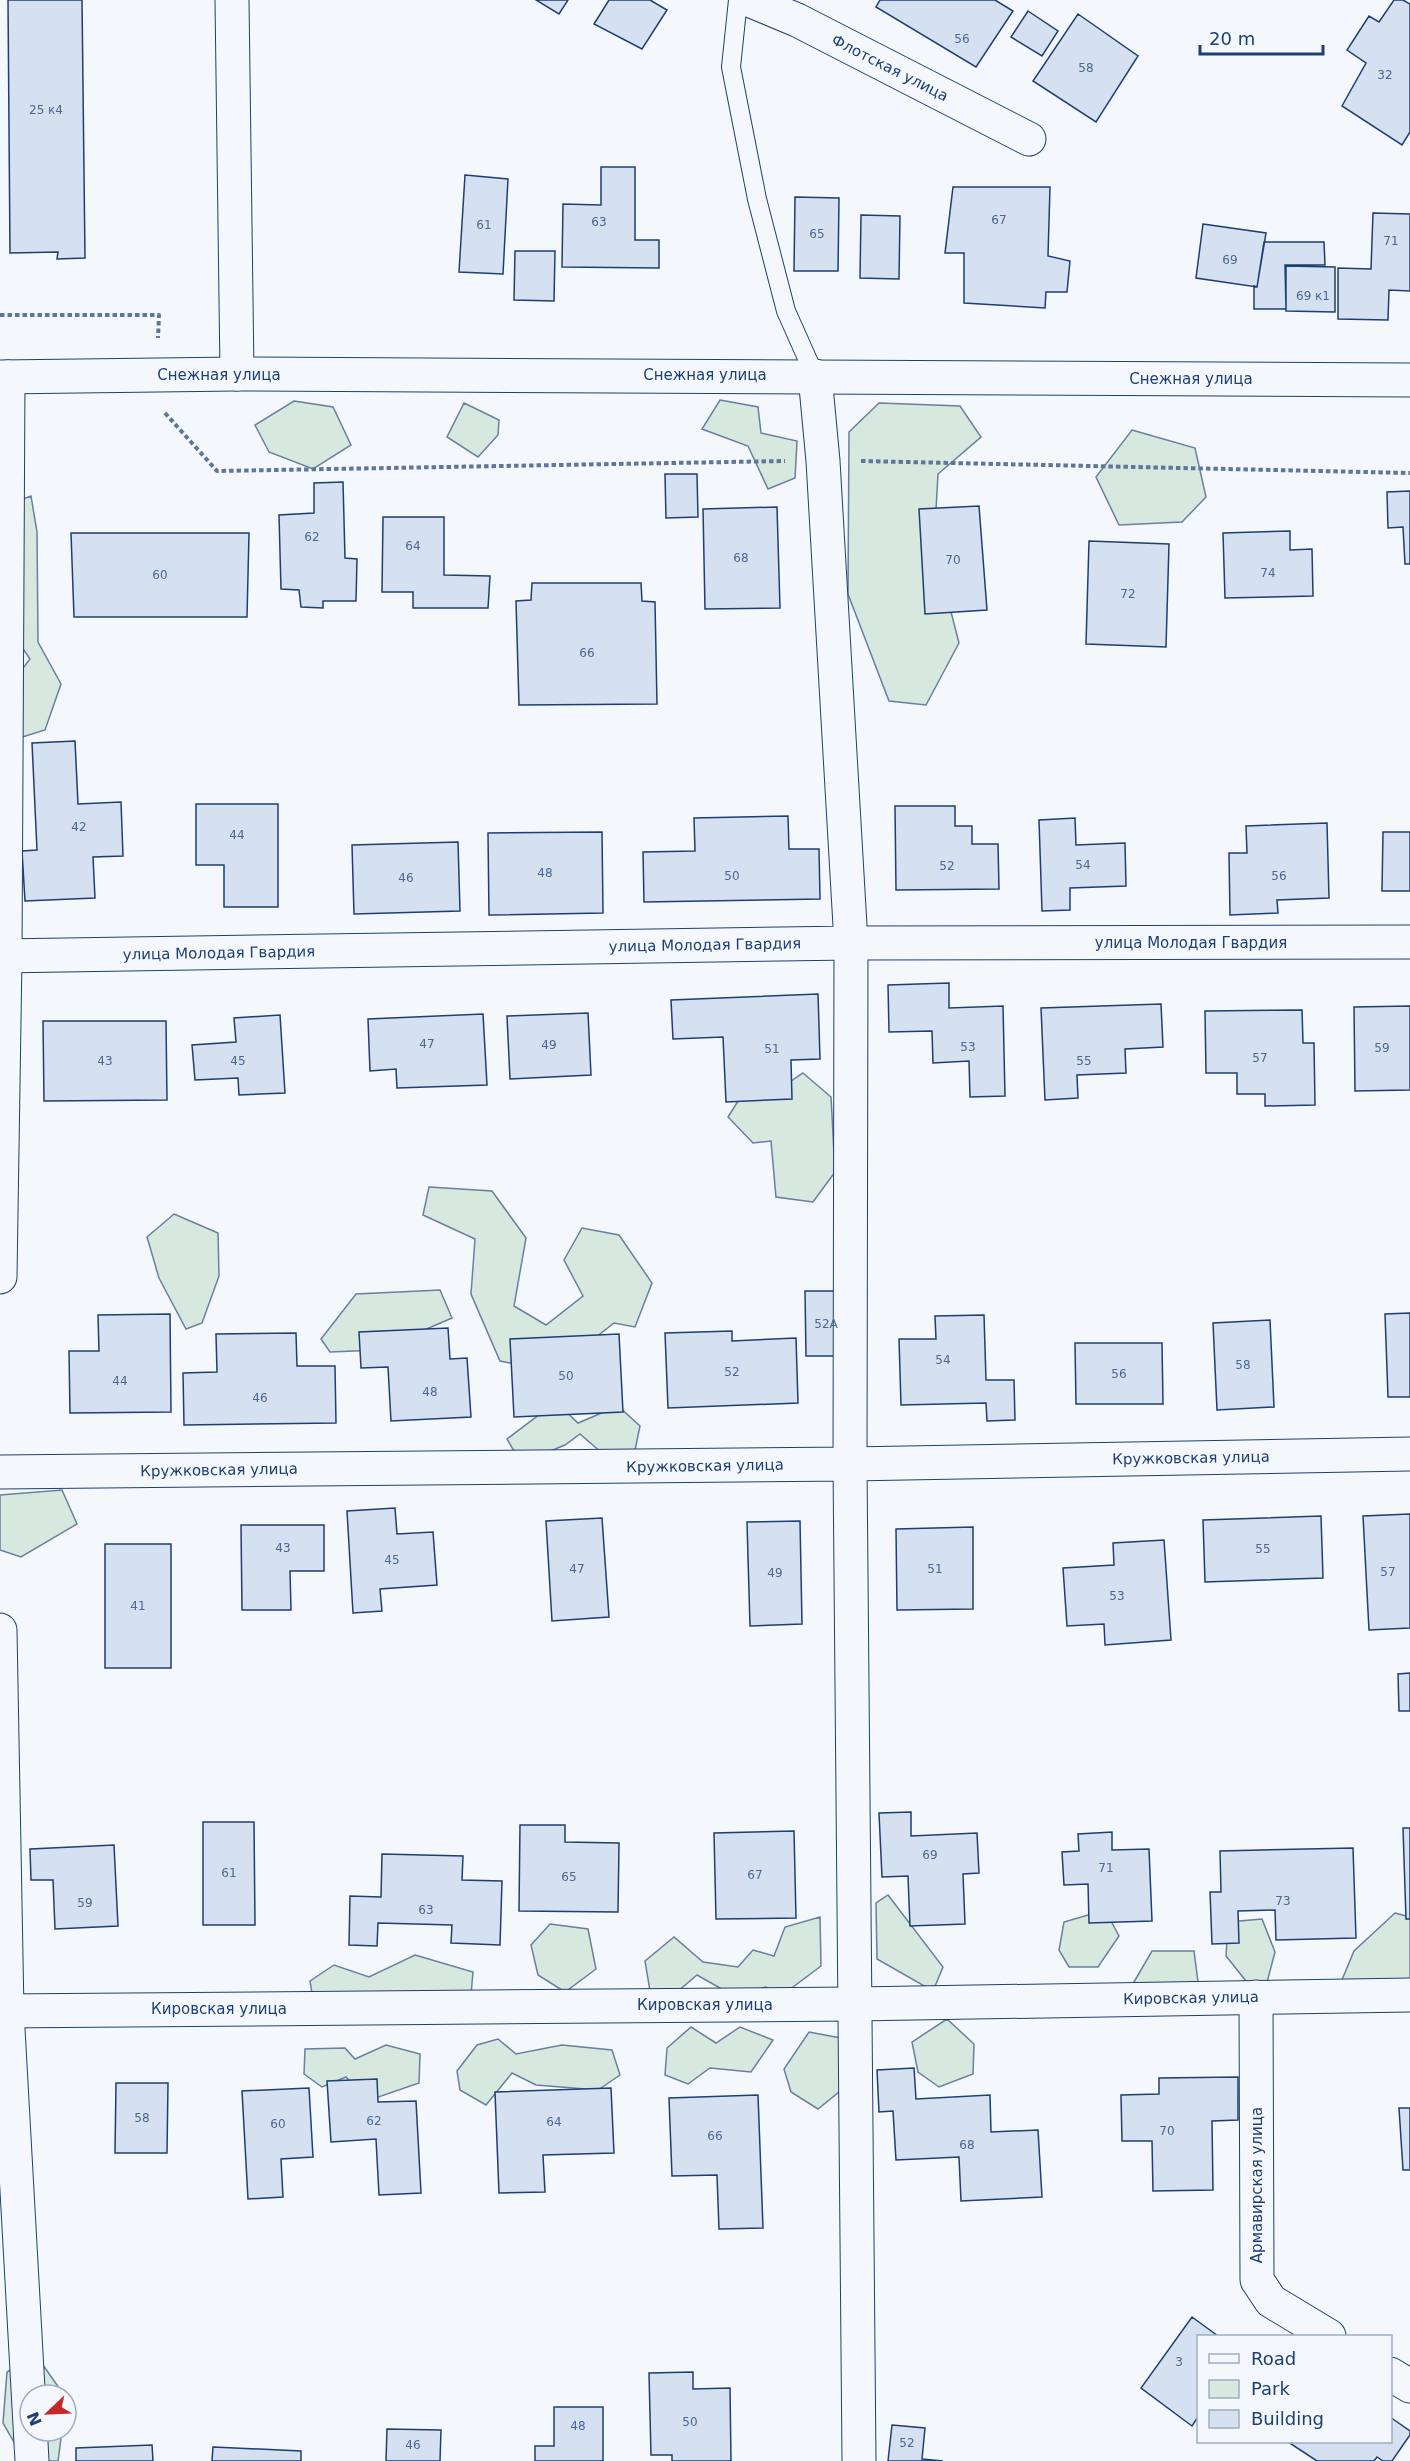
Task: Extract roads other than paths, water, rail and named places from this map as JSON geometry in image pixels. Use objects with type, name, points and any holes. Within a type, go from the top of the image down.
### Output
[{"type":"street","points":[[232,0],[237,374]]},
{"type":"street","name":"Флотская улица","points":[[749,0],[797,20],[1029,139]]},
{"type":"street","name":"Снежная улица","points":[[4,377],[237,374],[1410,380]]},
{"type":"street","points":[[815,376],[823,460],[851,943],[850,1464],[859,2461]]},
{"type":"street","points":[[0,1277],[4,377]]},
{"type":"street","name":"улица Молодая Гвардия","points":[[3,956],[851,943],[1410,942]]},
{"type":"street","name":"Кружковская улица","points":[[0,1472],[850,1464],[1410,1454]]},
{"type":"street","points":[[0,1630],[4,2011],[32,2461]]},
{"type":"street","name":"Кировская улица","points":[[4,2011],[855,2004],[1410,1995]]},
{"type":"street","name":"Армавирская улица","points":[[1256,1997],[1257,2280],[1271,2301],[1326,2335]]},
{"type":"street","points":[[1392,2375],[1410,2386]]},
{"type":"lane","points":[[738,0],[731,67],[757,199],[786,312],[815,376]]}]
